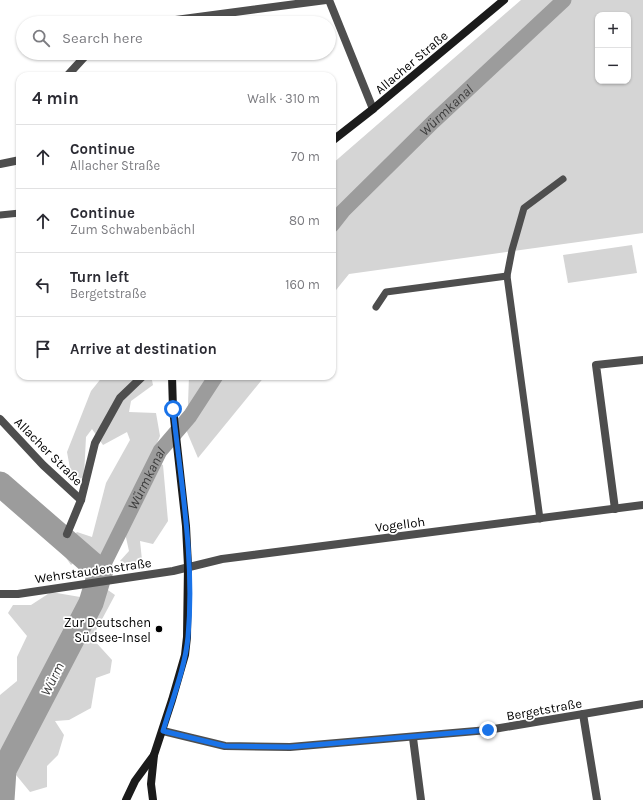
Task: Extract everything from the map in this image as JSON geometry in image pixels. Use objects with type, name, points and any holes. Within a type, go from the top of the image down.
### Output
[{"type":"street","points":[[206,16],[327,0],[334,16]]},
{"type":"street","name":"Allacher Straße","points":[[336,138],[504,0]]},
{"type":"street","points":[[336,21],[373,109]]},
{"type":"street","points":[[71,72],[82,60]]},
{"type":"street","points":[[0,164],[16,161]]},
{"type":"street","points":[[615,509],[596,365],[643,360]]},
{"type":"street","name":"Allacher Straße","points":[[67,534],[81,500],[95,443],[120,398],[139,380]]},
{"type":"street","points":[[126,800],[135,782],[154,755],[163,731],[185,655],[188,617],[188,566],[173,409],[172,380]]},
{"type":"street","name":"Allacher Straße","points":[[0,419],[43,465],[81,500]]},
{"type":"street","name":"Vogelloh","points":[[188,566],[215,560],[314,546],[643,505]]},
{"type":"street","name":"Wehrstaudenstraße","points":[[0,594],[18,594],[173,571],[188,566]]},
{"type":"street","name":"Bergetstraße","points":[[163,731],[225,746],[290,747],[413,738],[488,730],[643,704]]},
{"type":"street","points":[[583,714],[597,800]]},
{"type":"street","points":[[413,738],[421,800]]},
{"type":"street","points":[[153,800],[151,784],[154,755]]},
{"type":"lane","points":[[540,519],[507,276],[512,250],[524,208],[563,179]]},
{"type":"lane","points":[[0,215],[16,213]]},
{"type":"lane","points":[[376,307],[386,292],[507,276]]},
{"type":"shaded area","points":[[521,0],[643,0],[643,233],[349,274],[336,290],[336,161]]},
{"type":"shaded area","points":[[632,245],[637,273],[568,283],[563,255]]},
{"type":"shaded area","points":[[100,380],[152,380],[153,385],[131,401],[129,412],[156,413],[160,436],[150,459],[163,465],[168,521],[153,544],[140,541],[142,560],[128,565],[120,561],[129,551],[125,533],[115,548],[97,556],[84,552],[71,565],[62,552],[69,540],[77,532],[92,537],[106,483],[130,440],[127,432],[103,445],[92,429],[86,437],[84,476],[78,481],[72,479],[67,452],[91,391]]},
{"type":"shaded area","points":[[189,380],[262,380],[198,458],[187,432]]},
{"type":"shaded area","points":[[105,588],[115,595],[92,638],[112,660],[110,673],[96,678],[91,708],[69,720],[55,721],[64,735],[58,755],[47,766],[47,787],[30,792],[12,770],[0,779],[0,695],[17,681],[17,657],[27,636],[8,613],[13,605],[31,605],[51,592],[86,598]]},
{"type":"waterway","name":"Würmkanal","points":[[336,220],[343,211],[433,122],[564,0]]},
{"type":"waterway","name":"Würmkanal","points":[[101,570],[160,451],[190,416],[213,380]]},
{"type":"waterway","name":"Würm","points":[[0,484],[101,570],[91,603],[4,770],[2,800]]},
{"type":"place","name":"Zur Deutschen Südsee-Insel","points":[[159,629]]},
{"type":"route","points":[[173,409],[180,483],[186,526],[189,603],[188,637],[185,655],[163,731],[225,746],[290,747],[413,738],[488,730]]}]
